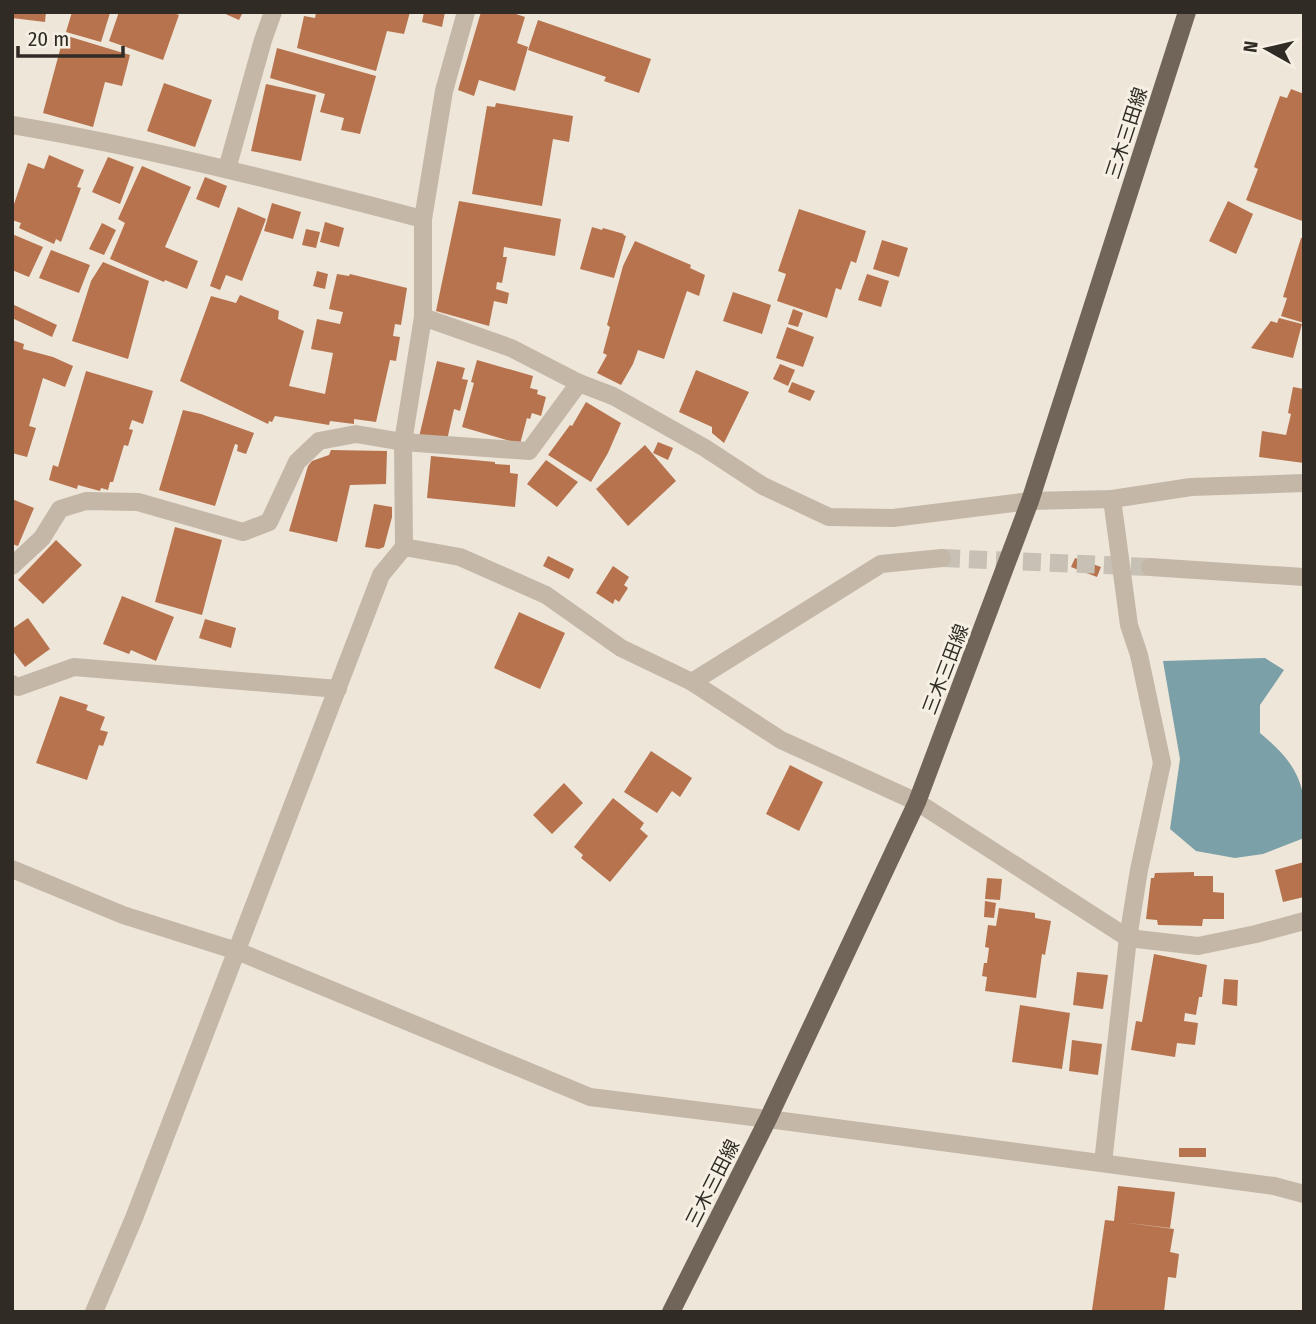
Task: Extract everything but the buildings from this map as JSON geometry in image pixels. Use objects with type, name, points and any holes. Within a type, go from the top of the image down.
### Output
[{"type":"main road","name":"三木三田線","points":[[671,1312],[768,1119],[917,802],[1030,501],[1187,12]]},
{"type":"street","points":[[227,169],[273,12]]},
{"type":"street","points":[[94,1312],[134,1218],[381,575],[404,547],[403,442],[423,317],[423,219],[444,91],[466,12]]},
{"type":"street","points":[[12,125],[74,135],[227,169],[423,219]]},
{"type":"street","points":[[423,317],[511,348],[579,383],[613,396],[705,448],[763,486],[829,517],[893,518],[1030,501],[1112,499],[1191,487],[1304,483]]},
{"type":"street","points":[[12,566],[41,538],[60,509],[86,501],[138,502],[243,532],[270,522],[297,463],[319,440],[356,434],[403,442],[529,452],[579,383]]},
{"type":"street","points":[[1103,1163],[1128,938],[1139,870],[1162,763],[1139,656],[1129,625],[1112,499]]},
{"type":"street","points":[[404,547],[460,557],[546,595],[621,648],[692,682],[781,740],[917,802],[1128,938],[1198,946],[1256,934],[1304,920]]},
{"type":"street","points":[[692,682],[881,564],[942,558]]},
{"type":"street","points":[[1150,567],[1304,577]]},
{"type":"street","points":[[12,684],[18,687],[74,667],[338,690]]},
{"type":"street","points":[[12,869],[124,915],[237,951],[590,1097],[1275,1186],[1304,1195]]},
{"type":"water","points":[[1265,658],[1284,670],[1260,705],[1260,733],[1281,753],[1297,775],[1304,799],[1304,838],[1263,854],[1235,858],[1196,851],[1170,829],[1180,759],[1163,661]]},
{"type":"tunnel","points":[[942,558],[1150,567]]}]
